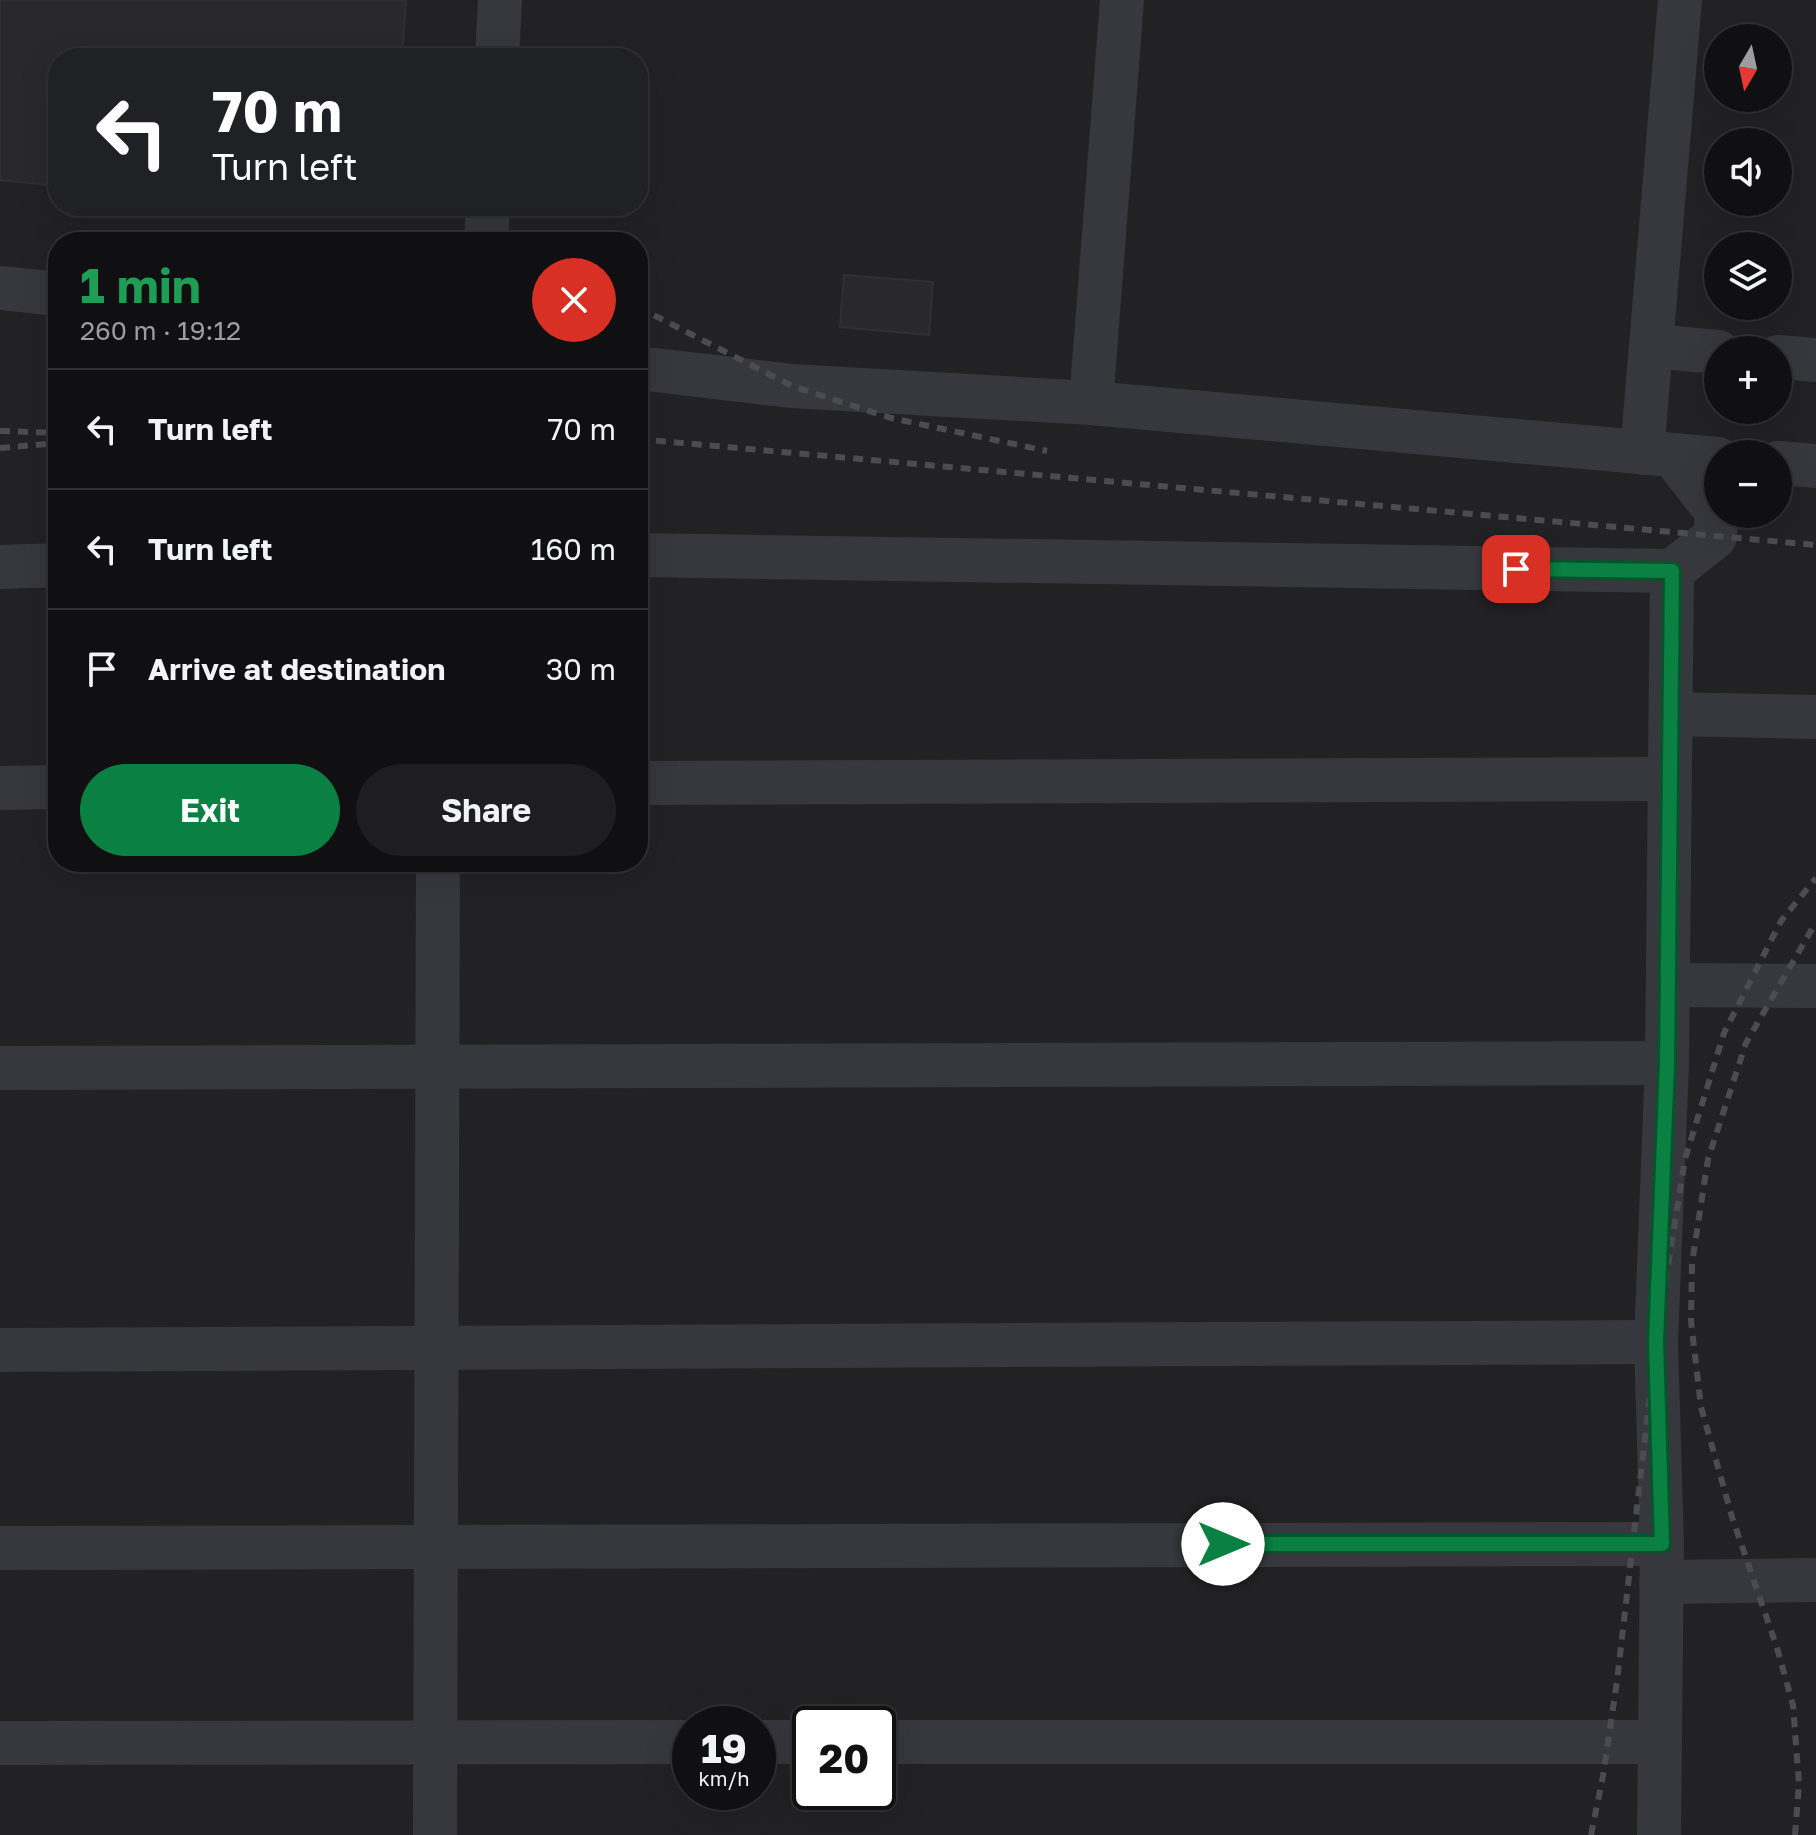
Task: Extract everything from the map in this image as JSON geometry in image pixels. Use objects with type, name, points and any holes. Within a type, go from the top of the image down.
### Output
[{"type":"lane","points":[[498,48],[500,0]]},
{"type":"lane","points":[[1091,403],[1122,0]]},
{"type":"lane","points":[[648,555],[1672,571],[1715,537],[1717,512],[1657,454],[1651,346],[1680,0]]},
{"type":"lane","points":[[0,288],[48,293]]},
{"type":"lane","points":[[1651,346],[1704,351]]},
{"type":"lane","points":[[1792,358],[1816,360]]},
{"type":"lane","points":[[648,369],[792,386],[1091,403],[1704,458]]},
{"type":"lane","points":[[1792,464],[1816,466]]},
{"type":"lane","points":[[0,567],[48,565]]},
{"type":"lane","points":[[1659,1835],[1662,1563],[1656,1342],[1667,1063],[1672,571]]},
{"type":"lane","points":[[1671,714],[1816,717]]},
{"type":"lane","points":[[648,783],[1670,779]]},
{"type":"lane","points":[[0,788],[48,787]]},
{"type":"lane","points":[[435,1835],[438,872]]},
{"type":"lane","points":[[1668,985],[1816,986]]},
{"type":"lane","points":[[0,1068],[1667,1063]]},
{"type":"lane","points":[[0,1350],[1656,1342]]},
{"type":"lane","points":[[0,1548],[436,1547],[1662,1563],[1816,1580]]},
{"type":"lane","points":[[0,1743],[672,1742]]},
{"type":"lane","points":[[896,1742],[1660,1742]]},
{"type":"shaded area","points":[[0,0],[1816,0],[1816,1835],[0,1835]]},
{"type":"building","points":[[0,0],[406,0],[403,48],[48,48],[48,185],[0,180]]},
{"type":"building","points":[[844,275],[933,282],[929,335],[840,327]]},
{"type":"railway","points":[[648,312],[792,386],[891,418],[1047,451]]},
{"type":"railway","points":[[0,431],[48,433]]},
{"type":"railway","points":[[648,440],[1816,545]]},
{"type":"railway","points":[[0,448],[48,444]]},
{"type":"railway","points":[[1591,1835],[1617,1681],[1656,1342],[1685,1159],[1724,1033],[1781,921],[1816,878]]},
{"type":"railway","points":[[1795,1835],[1799,1784],[1793,1705],[1732,1517],[1701,1407],[1691,1321],[1692,1263],[1708,1159],[1746,1043],[1816,922]]},
{"type":"route","points":[[1223,1544],[1662,1544],[1656,1342],[1667,1063],[1672,571],[1516,569]]}]
